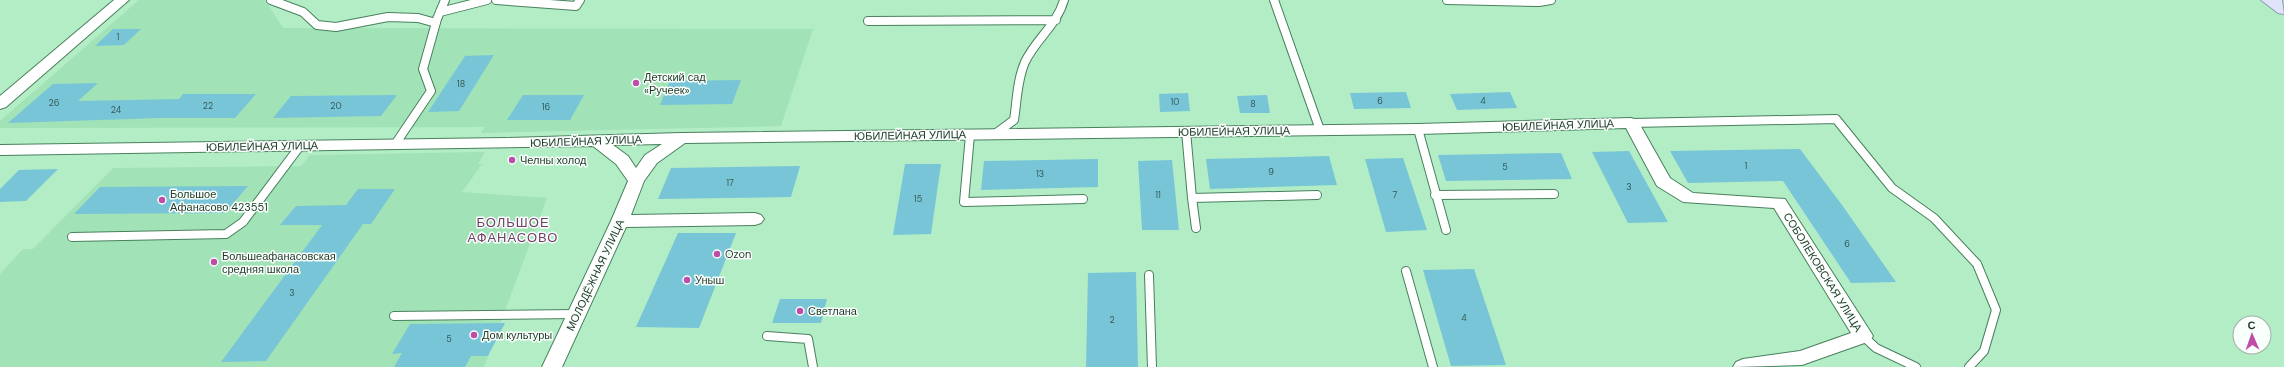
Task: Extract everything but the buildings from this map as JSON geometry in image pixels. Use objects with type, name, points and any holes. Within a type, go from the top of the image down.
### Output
[{"type":"main road","points":[[2270,0],[2284,9]]},
{"type":"street","points":[[0,104],[122,0]]},
{"type":"street","name":"ЮБИЛЕЙНАЯ УЛИЦА","points":[[0,150],[597,141],[682,138],[1418,129],[1631,123]]},
{"type":"street","name":"СОБОЛЕКОВСКАЯ УЛИЦА","points":[[1631,123],[1663,182],[1689,198],[1779,203],[1864,336],[1802,358],[1743,367]]},
{"type":"street","name":"МОЛОДЁЖНАЯ УЛИЦА","points":[[552,367],[620,221],[636,181],[651,159],[682,138]]},
{"type":"street","points":[[597,141],[622,160],[636,181]]},
{"type":"street","points":[[620,221],[755,219]]},
{"type":"lane","points":[[271,0],[303,12],[317,26],[336,27],[388,17],[418,18],[436,22]]},
{"type":"lane","points":[[396,143],[431,90],[423,69],[436,22],[446,0]]},
{"type":"lane","points":[[440,12],[487,0]]},
{"type":"lane","points":[[496,0],[576,6],[580,0]]},
{"type":"lane","points":[[995,134],[1014,120],[1019,78],[1026,61],[1062,11],[1064,0]]},
{"type":"lane","points":[[1274,0],[1320,130]]},
{"type":"lane","points":[[1447,0],[1539,2],[1551,0]]},
{"type":"lane","points":[[868,21],[959,19],[1056,20]]},
{"type":"lane","points":[[1631,123],[1836,119],[1892,188],[1934,218],[1977,264],[1996,310],[1984,350],[1969,367]]},
{"type":"lane","points":[[1418,129],[1435,195],[1446,230]]},
{"type":"lane","points":[[1186,131],[1196,228]]},
{"type":"lane","points":[[970,135],[964,202],[1083,198]]},
{"type":"lane","points":[[72,237],[226,234],[243,222],[300,146]]},
{"type":"lane","points":[[1435,195],[1554,194]]},
{"type":"lane","points":[[1192,198],[1317,195]]},
{"type":"lane","points":[[1406,271],[1433,367]]},
{"type":"lane","points":[[1149,276],[1152,367]]},
{"type":"lane","points":[[394,316],[577,314]]},
{"type":"lane","points":[[767,336],[808,339],[813,367]]},
{"type":"lane","points":[[1864,336],[1876,348],[1916,367]]},
{"type":"shaded area","points":[[139,0],[265,0],[283,28],[813,29],[781,126],[481,133],[485,127],[0,128],[0,121]]},
{"type":"shaded area","name":"Большеафанасовская средняя школа","points":[[485,152],[478,164],[482,164],[462,192],[547,198],[484,367],[0,367],[0,274],[23,249],[33,249],[113,168],[301,166],[310,155]]},
{"type":"place","name":"Детский сад «Ручеек»","points":[[636,83]]},
{"type":"place","name":"Челны холод","points":[[512,160]]},
{"type":"place","name":"Большое Афанасово 423551","points":[[162,200]]},
{"type":"place","name":"Ozon","points":[[717,254]]},
{"type":"place","name":"Большеафанасовская средняя школа","points":[[214,262]]},
{"type":"place","name":"Уныш","points":[[687,280]]},
{"type":"place","name":"Светлана","points":[[800,311]]},
{"type":"place","name":"Дом культуры","points":[[474,335]]},
{"type":"district","name":"БОЛЬШОЕ АФАНАСОВО","points":[[513,230]]}]
